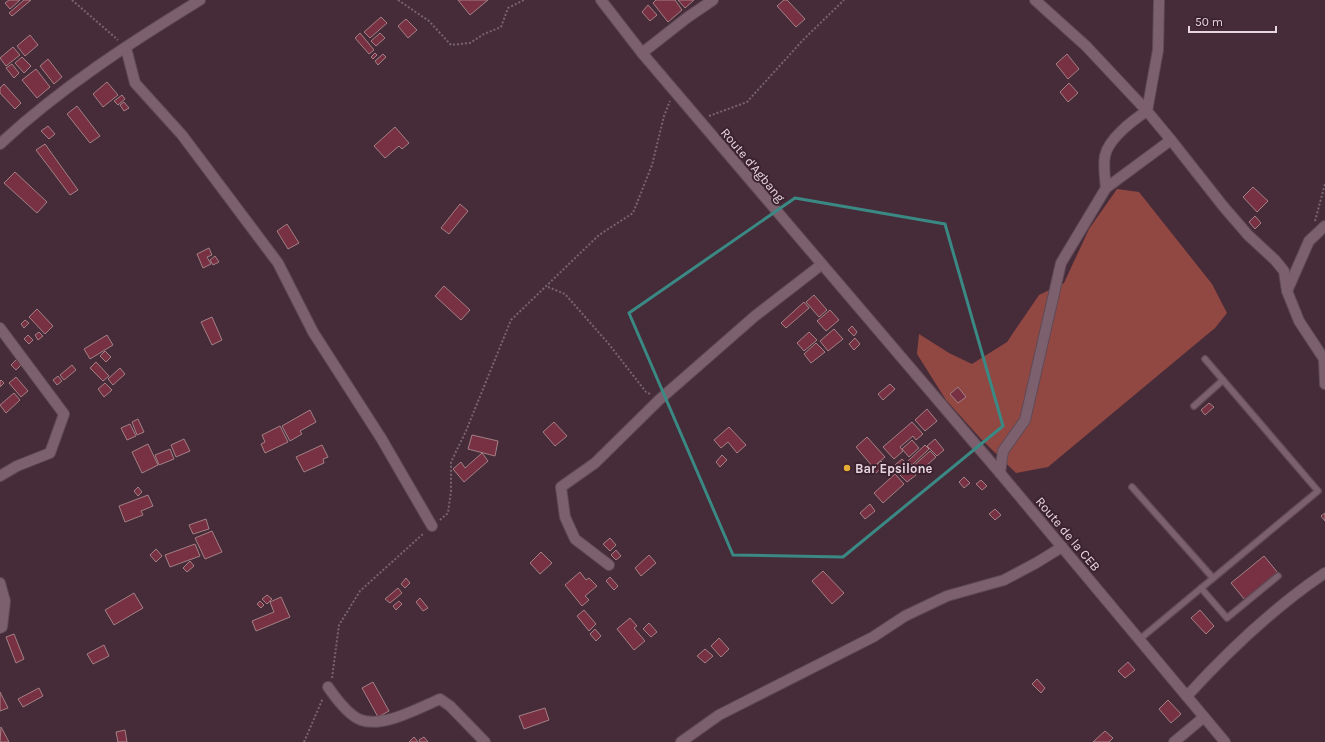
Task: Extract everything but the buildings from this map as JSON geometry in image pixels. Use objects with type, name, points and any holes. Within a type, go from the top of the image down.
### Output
[{"type":"street","points":[[0,144],[22,123],[65,89],[200,0]]},
{"type":"street","name":"Route d'Agbang","points":[[601,0],[642,53],[698,120],[889,344]]},
{"type":"street","points":[[642,53],[688,17],[714,0]]},
{"type":"street","points":[[1035,0],[1086,46],[1147,111],[1222,206],[1248,235],[1275,260],[1284,271],[1287,291],[1298,321],[1324,359],[1325,384]]},
{"type":"street","points":[[1106,188],[1105,156],[1108,150],[1114,139],[1135,118],[1147,111],[1158,50],[1159,0]]},
{"type":"street","points":[[126,48],[135,83],[182,135],[278,263],[313,332],[381,438],[432,526]]},
{"type":"street","points":[[1000,473],[1003,451],[1025,420],[1061,263],[1106,188],[1171,140]]},
{"type":"street","points":[[1287,291],[1309,241],[1325,226]]},
{"type":"street","points":[[609,565],[576,539],[565,517],[561,487],[595,463],[659,400],[755,316],[821,265]]},
{"type":"street","points":[[0,328],[64,414],[50,453],[0,476]]},
{"type":"street","name":"Route de la CEB","points":[[889,344],[1000,473],[1225,742]]},
{"type":"street","points":[[681,742],[719,715],[873,637],[905,616],[947,596],[1004,580],[1062,547]]},
{"type":"street","points":[[1187,696],[1217,663],[1259,624],[1303,588],[1325,573]]},
{"type":"street","points":[[0,583],[5,601],[2,627],[0,628]]},
{"type":"street","points":[[328,687],[341,704],[360,720],[378,722],[402,716],[440,699],[450,706],[484,742]]},
{"type":"street","points":[[1174,742],[1204,717]]},
{"type":"lane","points":[[1140,639],[1318,491],[1205,359]]},
{"type":"lane","points":[[1194,406],[1223,380]]},
{"type":"lane","points":[[1132,486],[1213,578]]},
{"type":"lane","points":[[1201,588],[1227,618],[1278,576]]},
{"type":"path","points":[[72,0],[126,48]]},
{"type":"path","points":[[398,0],[430,20],[451,45],[470,42],[501,27],[508,8],[524,0]]},
{"type":"path","points":[[698,120],[747,102],[803,40],[844,0]]},
{"type":"path","points":[[304,742],[332,678],[339,625],[360,591],[448,513],[451,491],[451,462],[466,431],[511,320],[548,287],[599,235],[633,214],[652,164],[664,116],[674,90]]},
{"type":"path","points":[[1309,241],[1325,184]]},
{"type":"path","points":[[548,287],[564,294],[608,343],[646,392],[659,400]]},
{"type":"highlighted area","points":[[795,198],[945,224],[1003,426],[843,557],[733,555],[629,313]]},
{"type":"shaded area","points":[[1117,189],[1139,192],[1212,284],[1227,313],[1215,328],[1048,467],[1016,473],[981,439],[946,400],[917,354],[919,334],[949,353],[972,364],[1007,342],[1039,295],[1064,283],[1089,229]]},
{"type":"place","name":"Bar Epsilone","points":[[847,468]]}]
